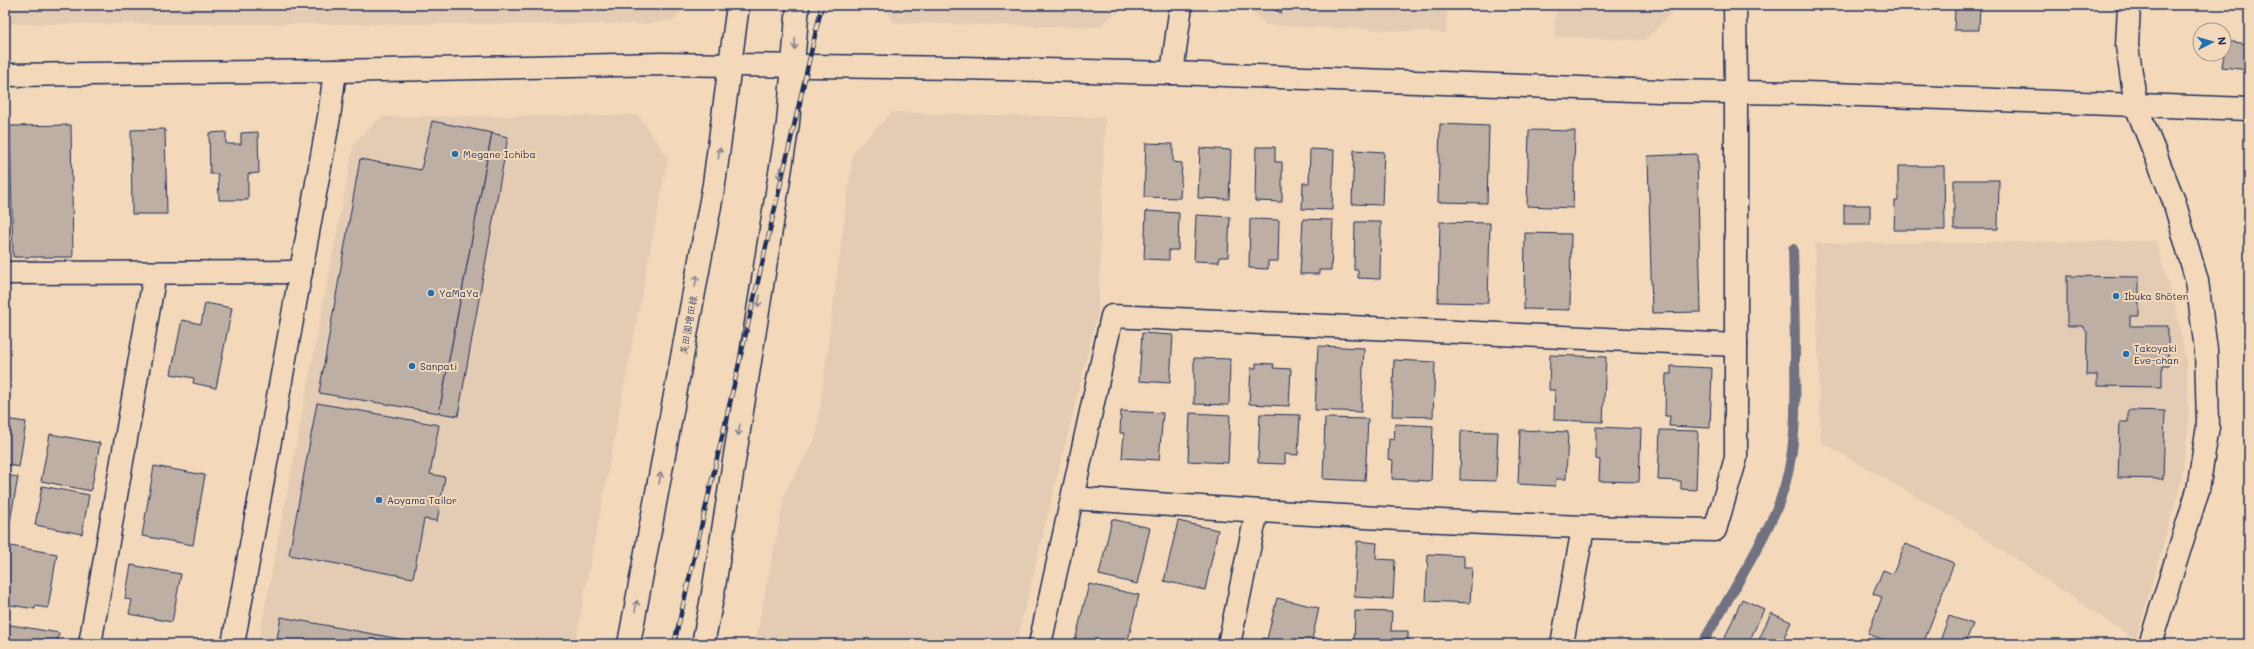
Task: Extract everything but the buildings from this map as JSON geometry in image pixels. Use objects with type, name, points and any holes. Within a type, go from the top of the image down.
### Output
[{"type":"street","name":"美田園増田線","points":[[629,644],[714,184],[738,5]]},
{"type":"street","points":[[703,644],[715,586],[788,123],[798,5]]},
{"type":"street","points":[[1172,73],[1181,5]]},
{"type":"street","points":[[1073,498],[1257,512],[1583,528],[1715,530],[1736,458],[1735,5]]},
{"type":"street","points":[[2129,5],[2127,46],[2136,106],[2174,201],[2197,281],[2206,350],[2208,426],[2198,490],[2150,644]]},
{"type":"street","points":[[5,75],[334,71],[662,64],[731,65],[1172,73],[1659,91],[1736,92],[2249,109]]},
{"type":"street","points":[[233,644],[329,117],[334,71]]},
{"type":"street","points":[[5,273],[301,272]]},
{"type":"street","points":[[90,644],[155,273]]},
{"type":"street","points":[[1040,644],[1112,316],[1736,345]]},
{"type":"street","points":[[1229,644],[1257,512]]},
{"type":"street","points":[[1562,644],[1583,528]]},
{"type":"shaded area","points":[[5,5],[687,5],[674,20],[648,24],[5,24]]},
{"type":"shaded area","points":[[881,5],[1124,5],[1099,27],[895,23]]},
{"type":"shaded area","points":[[1246,5],[1448,5],[1446,33],[1266,25]]},
{"type":"shaded area","points":[[1556,5],[1678,5],[1646,40],[1554,37]]},
{"type":"shaded area","points":[[892,112],[1105,118],[1098,312],[1016,644],[755,644],[785,492],[816,437],[853,152]]},
{"type":"shaded area","points":[[638,115],[668,158],[575,644],[258,644],[354,143],[381,117]]},
{"type":"shaded area","points":[[2156,241],[2178,317],[2187,366],[2189,420],[2181,482],[2136,640],[1957,520],[1821,442],[1815,243]]},
{"type":"waterway","points":[[1702,644],[1743,574],[1771,520],[1779,503],[1789,468],[1795,414],[1793,249]]},
{"type":"railway","points":[[674,644],[822,5]]},
{"type":"place","name":"Megane Ichiba","points":[[455,154]]},
{"type":"place","name":"YaMaYa","points":[[431,293]]},
{"type":"place","name":"Ibuka Shōten","points":[[2116,296]]},
{"type":"place","name":"Takoyaki Eve-chan","points":[[2126,354]]},
{"type":"place","name":"Sanpati","points":[[412,366]]},
{"type":"place","name":"Aoyama Tailor","points":[[379,500]]}]
